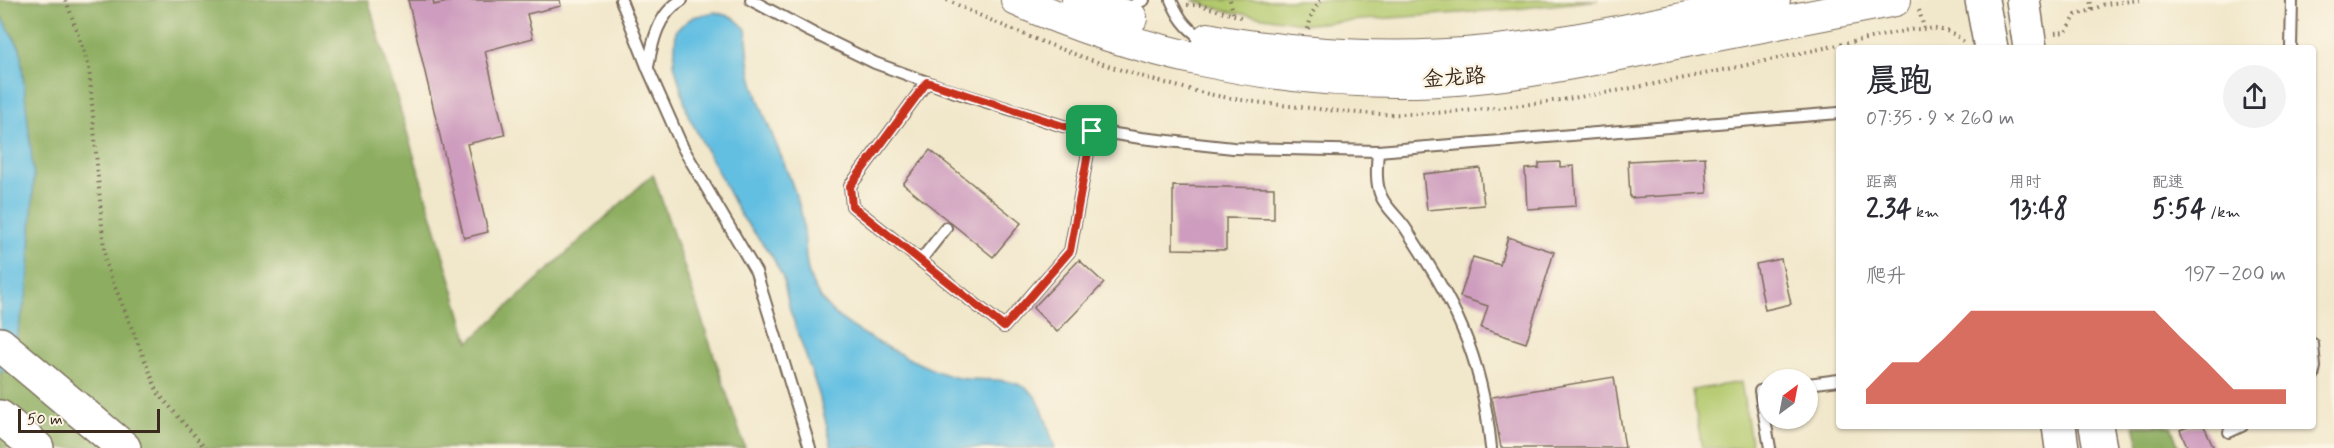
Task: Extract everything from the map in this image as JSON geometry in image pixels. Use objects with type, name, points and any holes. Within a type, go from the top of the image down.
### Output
[{"type":"main road","name":"金龙路","points":[[1017,0],[1130,41],[1194,57],[1259,70],[1395,81],[1456,79],[1579,62],[1907,5]]},
{"type":"main road","name":"金龙路","points":[[1078,0],[1110,12],[1200,37],[1277,50],[1390,57],[1441,56],[1537,46],[1774,0]]},
{"type":"main road","points":[[1982,0],[1990,45]]},
{"type":"main road","points":[[2023,0],[2043,41]]},
{"type":"main road","points":[[0,344],[124,448]]},
{"type":"main road","points":[[0,417],[37,448]]},
{"type":"main road","points":[[2059,429],[2062,448]]},
{"type":"main road","points":[[2097,429],[2100,448]]},
{"type":"lane","points":[[621,0],[683,148],[756,272],[810,448]]},
{"type":"lane","points":[[648,69],[652,42],[661,22],[674,4],[682,0]]},
{"type":"lane","points":[[751,0],[809,32],[875,63],[927,82],[1063,126],[1141,138],[1233,147],[1378,151],[1836,113]]},
{"type":"lane","points":[[1110,12],[1125,9],[1144,0]]},
{"type":"lane","points":[[1171,0],[1181,21],[1200,37]]},
{"type":"lane","points":[[2291,45],[2292,0]]},
{"type":"lane","points":[[927,82],[850,186],[852,206],[1004,327],[1070,251],[1092,131]]},
{"type":"lane","points":[[1378,151],[1377,175],[1382,197],[1405,227],[1462,327],[1488,410],[1491,448]]},
{"type":"lane","points":[[920,261],[946,228]]},
{"type":"lane","points":[[1818,383],[1836,380]]},
{"type":"lane","points":[[1767,429],[1770,448]]},
{"type":"lane","points":[[2229,432],[2236,429]]},
{"type":"path","points":[[66,0],[89,67],[105,262],[158,393],[205,448]]},
{"type":"path","points":[[1230,0],[1234,16]]},
{"type":"path","points":[[1308,30],[1312,13],[1321,0]]},
{"type":"path","points":[[2090,0],[2092,10]]},
{"type":"path","points":[[2043,41],[2066,32],[2076,15],[2105,4],[2140,0]]},
{"type":"path","points":[[1182,6],[1200,5],[1245,19]]},
{"type":"path","points":[[1907,5],[1924,28]]},
{"type":"path","points":[[1298,29],[1318,30]]},
{"type":"green space","points":[[0,0],[368,0],[469,342],[653,174],[745,448],[0,448],[0,373],[10,365],[20,48],[0,15]]},
{"type":"green space","points":[[1192,0],[1598,0],[1514,9],[1308,24],[1225,11]]},
{"type":"green space","points":[[1741,382],[1752,448],[1702,448],[1692,390]]},
{"type":"green space","points":[[2135,429],[2172,429],[2179,448],[2140,448]]},
{"type":"water","points":[[715,12],[734,18],[746,29],[752,79],[757,96],[801,212],[809,273],[813,285],[830,309],[854,328],[929,368],[958,378],[1013,382],[1021,385],[1034,395],[1042,409],[1055,448],[832,448],[819,394],[790,310],[783,278],[772,256],[740,214],[688,115],[674,64],[676,30],[693,17]]},
{"type":"water","points":[[0,15],[20,48],[34,178],[28,289],[10,365],[0,373]]},
{"type":"building","points":[[408,0],[433,0],[434,5],[456,0],[560,0],[561,6],[527,14],[533,38],[485,51],[505,135],[467,144],[488,232],[464,238]]},
{"type":"building","points":[[930,150],[1021,223],[993,257],[903,184]]},
{"type":"building","points":[[1705,157],[1707,193],[1630,198],[1628,161]]},
{"type":"building","points":[[1560,162],[1560,167],[1574,166],[1576,206],[1527,209],[1525,169],[1539,168],[1539,163]]},
{"type":"building","points":[[1480,168],[1484,205],[1427,210],[1423,174]]},
{"type":"building","points":[[1173,186],[1274,188],[1274,219],[1226,218],[1226,250],[1173,249]]},
{"type":"building","points":[[1508,237],[1554,252],[1526,343],[1481,328],[1488,306],[1460,297],[1473,257],[1500,265]]},
{"type":"building","points":[[1781,259],[1791,304],[1765,310],[1756,264]]},
{"type":"building","points":[[1079,260],[1104,283],[1057,332],[1033,308]]},
{"type":"building","points":[[1614,377],[1625,448],[1501,448],[1492,397]]},
{"type":"building","points":[[2205,429],[2214,448],[2188,448],[2180,430]]},
{"type":"route","points":[[927,82],[1063,126],[1092,131],[1070,251],[1004,327],[852,206],[850,186],[927,82]]}]
